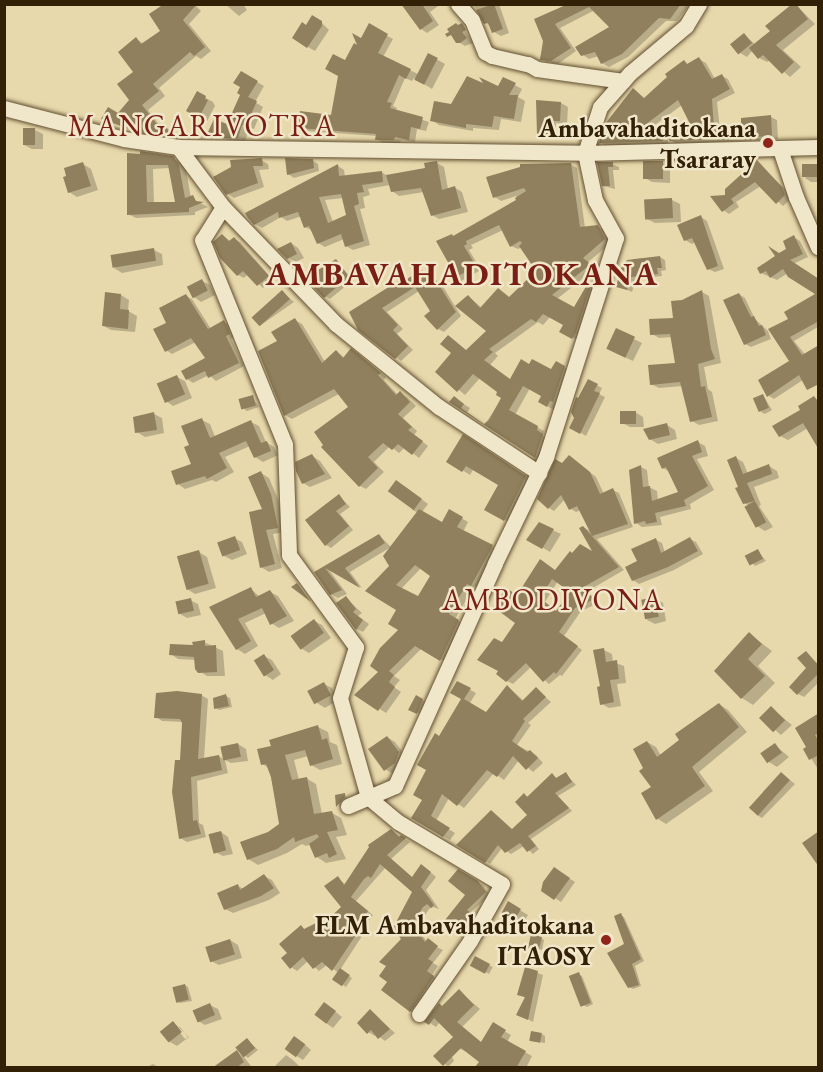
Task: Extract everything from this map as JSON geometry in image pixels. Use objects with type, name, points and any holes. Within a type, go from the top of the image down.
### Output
[{"type":"street","points":[[458,4],[472,20],[485,52],[492,56],[528,64],[537,69],[623,81]]},
{"type":"street","points":[[348,806],[395,786],[546,457],[616,238],[595,200],[585,153],[600,107],[623,81],[686,26],[699,4]]},
{"type":"street","points":[[4,108],[103,134],[178,147],[585,153],[819,147]]},
{"type":"street","points":[[178,147],[223,207],[336,324],[439,407],[539,473]]},
{"type":"street","points":[[780,149],[796,197],[819,247]]},
{"type":"street","points":[[223,207],[202,240],[285,444],[289,555],[356,647],[340,698],[368,797],[398,822],[502,884],[470,941],[419,1014]]},
{"type":"building","points":[[164,4],[197,4],[183,20],[205,47],[194,56],[190,52],[153,84],[159,91],[142,105],[156,123],[166,125],[170,136],[133,130],[101,119],[108,107],[118,113],[129,100],[117,84],[133,72],[118,52],[136,37],[141,44],[160,31],[149,14]]},
{"type":"building","points":[[401,4],[422,4],[433,21],[420,30]]},
{"type":"building","points":[[494,4],[503,29],[492,33],[488,23],[484,24],[476,10]]},
{"type":"building","points":[[568,4],[681,4],[670,19],[659,18],[622,54],[601,64],[595,52],[581,56],[575,47],[609,27],[589,7],[555,24],[571,48],[551,61],[540,60],[543,41],[534,19]]},
{"type":"building","points":[[792,4],[796,4],[808,19],[776,45],[794,62],[782,74],[763,55],[758,59],[749,48],[770,31],[765,26]]},
{"type":"building","points":[[312,15],[322,21],[322,26],[307,48],[292,38],[302,22],[306,25]]},
{"type":"building","points":[[369,23],[388,34],[378,53],[411,69],[406,79],[399,75],[387,102],[392,103],[390,108],[423,117],[420,129],[411,127],[409,140],[395,137],[394,140],[375,140],[376,134],[298,128],[300,111],[331,115],[338,76],[325,69],[333,54],[345,60],[354,43],[357,45],[352,33],[361,38]]},
{"type":"building","points":[[456,23],[458,25],[462,23],[466,30],[462,32],[467,38],[460,43],[456,43],[451,35],[447,37],[445,34],[449,32],[447,29]]},
{"type":"building","points":[[744,33],[752,43],[738,54],[730,44]]},
{"type":"building","points":[[428,53],[438,58],[424,85],[414,80]]},
{"type":"building","points":[[699,57],[712,79],[722,74],[730,89],[712,99],[714,129],[741,127],[741,118],[771,115],[772,136],[670,141],[663,129],[663,141],[599,143],[605,124],[633,88],[644,98],[667,77],[665,74],[684,60],[687,64]],"holes":[[[678,100],[690,124],[633,134]]]},
{"type":"building","points":[[241,71],[258,81],[248,97],[257,101],[246,126],[242,125],[238,138],[222,138],[208,132],[214,119],[227,124],[240,95],[237,93],[240,87],[233,83]]},
{"type":"building","points":[[467,76],[483,83],[479,77],[498,86],[503,77],[516,83],[509,95],[518,95],[514,119],[494,116],[492,127],[466,124],[466,128],[430,121],[434,101],[451,104]]},
{"type":"building","points":[[197,91],[206,96],[205,99],[208,100],[199,118],[186,111]]},
{"type":"building","points":[[536,100],[561,102],[560,121],[550,121],[549,136],[537,135]]},
{"type":"building","points":[[23,128],[35,128],[35,145],[23,145]]},
{"type":"building","points":[[140,151],[173,156],[179,165],[185,198],[193,195],[196,201],[204,202],[189,208],[189,212],[127,215],[127,153],[140,154]],"holes":[[[146,165],[168,165],[175,202],[147,202]]]},
{"type":"building","points":[[262,158],[263,166],[253,166],[258,183],[226,195],[213,177],[231,167],[230,160]]},
{"type":"building","points":[[285,158],[313,159],[314,168],[287,175]]},
{"type":"building","points":[[757,160],[782,187],[785,195],[776,204],[755,182],[731,199],[734,203],[722,212],[710,196],[725,195],[725,189]]},
{"type":"building","points":[[437,161],[442,190],[455,186],[461,208],[431,216],[421,188],[391,192],[386,175],[425,168],[424,163]]},
{"type":"building","points":[[643,161],[663,161],[663,179],[643,179]]},
{"type":"building","points":[[83,162],[91,186],[68,193],[63,177],[66,176],[64,168]]},
{"type":"building","points":[[597,162],[613,162],[613,167],[608,167],[610,186],[602,186]]},
{"type":"building","points":[[571,163],[580,227],[598,225],[605,239],[583,258],[591,264],[552,295],[574,307],[588,283],[591,285],[576,332],[572,339],[559,332],[563,325],[543,314],[536,322],[531,319],[489,349],[493,352],[484,360],[510,379],[521,359],[529,364],[532,359],[551,369],[556,361],[565,366],[553,402],[550,401],[547,407],[538,402],[541,396],[523,386],[509,410],[538,426],[537,430],[543,434],[535,458],[449,402],[454,396],[464,404],[461,408],[484,424],[489,420],[501,398],[496,395],[497,392],[473,374],[457,392],[435,372],[451,353],[440,344],[448,335],[466,350],[486,331],[455,306],[468,295],[480,308],[498,288],[509,297],[536,271],[519,246],[522,243],[520,241],[510,247],[499,225],[466,241],[467,244],[464,246],[476,266],[453,279],[447,268],[450,266],[436,241],[452,234],[453,236],[516,200],[515,198],[526,191],[524,188],[493,198],[486,177],[520,167],[520,164]]},
{"type":"building","points":[[338,164],[339,176],[382,171],[383,182],[362,185],[364,192],[357,193],[359,204],[354,206],[364,241],[345,247],[341,234],[317,244],[309,226],[304,228],[298,212],[279,218],[278,212],[254,225],[245,213]],"holes":[[[341,194],[346,215],[328,223],[319,197]]]},
{"type":"building","points":[[802,164],[818,164],[818,177],[802,177]]},
{"type":"building","points":[[672,198],[673,218],[645,219],[644,199]]},
{"type":"building","points":[[701,215],[718,266],[707,270],[692,238],[684,241],[677,225]]},
{"type":"building","points":[[222,234],[229,241],[234,237],[269,276],[257,286],[243,271],[237,276],[220,258],[213,242]]},
{"type":"building","points":[[794,235],[803,254],[790,260],[819,279],[819,321],[790,337],[802,355],[819,345],[819,384],[807,390],[799,375],[767,397],[758,380],[789,361],[768,329],[788,319],[784,312],[815,294],[788,277],[783,269],[770,278],[766,271],[760,274],[757,268],[775,256],[768,246],[779,253],[786,249],[783,241]]},
{"type":"building","points":[[291,242],[297,254],[287,259],[277,249]]},
{"type":"building","points":[[154,248],[156,261],[113,268],[111,255]]},
{"type":"building","points":[[660,256],[662,268],[657,268],[658,274],[631,277],[627,290],[616,287],[621,268],[627,260]]},
{"type":"building","points":[[336,259],[349,277],[324,298],[305,278]]},
{"type":"building","points":[[422,270],[431,283],[436,280],[456,312],[437,330],[424,316],[430,311],[415,287],[382,308],[398,325],[393,330],[408,346],[395,359],[358,330],[349,312],[403,278],[405,280]]},
{"type":"building","points":[[202,279],[208,291],[193,298],[187,287]]},
{"type":"building","points":[[282,290],[290,299],[260,326],[252,317]]},
{"type":"building","points":[[702,290],[711,349],[715,359],[698,364],[701,387],[705,386],[712,417],[690,422],[680,382],[650,385],[648,365],[675,363],[670,334],[650,335],[649,319],[673,318],[671,301],[682,300]]},
{"type":"building","points":[[105,292],[121,294],[120,309],[129,310],[128,329],[102,326]]},
{"type":"building","points":[[739,293],[751,317],[754,316],[759,326],[762,325],[766,335],[744,345],[723,300]]},
{"type":"building","points":[[186,294],[208,329],[224,320],[230,334],[226,336],[239,363],[208,378],[205,371],[186,380],[181,371],[205,358],[191,338],[165,352],[153,329],[166,323],[159,308]]},
{"type":"building","points":[[295,318],[322,363],[336,350],[343,358],[351,348],[381,373],[378,375],[396,395],[400,391],[410,402],[398,414],[412,427],[408,430],[423,441],[412,455],[398,444],[392,450],[383,443],[368,457],[378,468],[359,487],[321,447],[323,445],[314,432],[348,407],[334,389],[284,416],[258,351],[277,341],[271,332]]},
{"type":"building","points":[[616,328],[635,337],[625,358],[606,349]]},
{"type":"building","points":[[177,375],[185,394],[165,403],[157,384]]},
{"type":"building","points":[[588,379],[598,384],[594,391],[600,393],[580,434],[569,428],[574,418],[571,412],[576,397],[578,398]]},
{"type":"building","points":[[763,394],[769,408],[759,412],[753,398]]},
{"type":"building","points":[[253,395],[256,406],[241,410],[239,399]]},
{"type":"building","points":[[814,396],[819,403],[819,450],[803,423],[779,437],[772,426],[800,410],[798,406]]},
{"type":"building","points":[[620,411],[636,411],[636,424],[620,424]]},
{"type":"building","points":[[154,412],[157,430],[135,433],[133,417]]},
{"type":"building","points":[[202,418],[210,438],[251,420],[261,443],[267,441],[271,451],[254,458],[246,441],[219,453],[227,468],[207,479],[205,476],[176,485],[171,471],[191,464],[184,447],[189,445],[181,426]]},
{"type":"building","points":[[667,423],[670,435],[649,440],[643,429]]},
{"type":"building","points":[[463,434],[526,476],[504,521],[484,510],[498,485],[466,466],[462,472],[446,462]]},
{"type":"building","points":[[698,440],[702,452],[692,456],[708,486],[684,500],[686,506],[655,513],[657,522],[646,524],[645,521],[634,524],[629,470],[641,465],[643,487],[650,486],[652,501],[678,492],[666,467],[662,469],[657,458]]},
{"type":"building","points":[[312,454],[325,474],[302,484],[295,462]]},
{"type":"building","points":[[569,455],[590,472],[600,494],[613,488],[628,524],[592,536],[577,506],[569,510],[561,495],[548,509],[537,499],[555,459],[562,463]]},
{"type":"building","points":[[736,456],[743,474],[769,464],[772,474],[747,483],[755,501],[743,504],[735,488],[738,487],[727,460]]},
{"type":"building","points":[[261,471],[271,494],[278,528],[266,530],[275,564],[260,568],[249,512],[262,509],[248,477]]},
{"type":"building","points":[[396,480],[422,499],[414,510],[388,491]]},
{"type":"building","points":[[339,494],[346,504],[336,511],[349,526],[325,546],[305,520]]},
{"type":"building","points":[[755,501],[766,522],[756,528],[744,507]]},
{"type":"building","points":[[419,509],[442,522],[449,509],[463,517],[457,527],[493,545],[471,586],[467,584],[449,614],[459,620],[440,661],[415,646],[389,671],[394,675],[389,682],[395,687],[378,711],[354,695],[378,672],[370,666],[380,648],[398,630],[388,624],[396,610],[365,591],[389,566],[383,556]],"holes":[[[415,565],[430,576],[418,596],[396,585]]]},
{"type":"building","points":[[539,522],[554,529],[542,549],[526,540]]},
{"type":"building","points":[[583,526],[619,567],[582,588],[595,599],[575,608],[559,632],[578,646],[556,674],[554,672],[543,682],[526,663],[506,682],[496,674],[498,671],[477,660],[494,638],[502,642],[515,623],[493,607],[506,588],[517,595],[540,559],[555,570],[570,551],[572,553],[580,544],[592,551],[579,528]],"holes":[[[552,579],[570,592],[556,611],[540,598]]]},
{"type":"building","points":[[379,534],[385,543],[345,568],[360,588],[325,568],[342,590],[330,595],[314,572]]},
{"type":"building","points":[[235,536],[240,550],[222,557],[217,542]]},
{"type":"building","points":[[690,537],[698,551],[668,567],[632,581],[625,567],[637,561],[631,549],[656,538],[661,553]]},
{"type":"building","points":[[758,549],[763,559],[750,566],[745,556]]},
{"type":"building","points":[[199,550],[209,584],[187,590],[177,556]]},
{"type":"building","points":[[297,583],[311,602],[291,587]]},
{"type":"building","points":[[251,587],[256,597],[270,590],[287,616],[270,625],[262,608],[238,619],[251,641],[236,650],[209,607]]},
{"type":"building","points":[[346,596],[356,609],[353,612],[363,620],[356,630],[336,603]]},
{"type":"building","points":[[655,597],[659,617],[645,619],[641,600]]},
{"type":"building","points":[[191,598],[194,611],[178,614],[175,602]]},
{"type":"building","points":[[314,619],[324,633],[301,650],[291,636]]},
{"type":"building","points":[[749,632],[762,644],[748,659],[765,676],[741,699],[714,671]]},
{"type":"building","points":[[205,640],[205,646],[216,645],[217,672],[198,673],[195,669],[194,657],[169,655],[170,644],[193,645],[192,642]]},
{"type":"building","points":[[604,648],[606,662],[617,660],[619,679],[610,680],[614,702],[600,705],[597,687],[600,686],[593,650]]},
{"type":"building","points":[[806,651],[819,666],[819,673],[797,695],[789,687],[806,668],[797,658]]},
{"type":"building","points":[[264,654],[274,670],[264,676],[254,660]]},
{"type":"building","points":[[457,681],[471,688],[464,699],[486,712],[507,685],[522,701],[536,687],[546,697],[523,719],[525,721],[512,741],[527,752],[530,750],[538,758],[526,770],[513,756],[497,777],[487,770],[457,806],[442,794],[431,816],[450,828],[443,837],[411,818],[422,800],[413,795],[426,770],[417,765],[435,733],[439,736],[461,699],[450,693]]},
{"type":"building","points":[[324,682],[331,695],[314,704],[307,691]]},
{"type":"building","points":[[177,691],[202,694],[198,759],[219,755],[222,770],[191,777],[193,821],[197,820],[201,834],[179,839],[172,792],[175,760],[180,760],[182,723],[180,719],[154,718],[156,693]]},
{"type":"building","points":[[226,694],[229,706],[214,709],[213,698]]},
{"type":"building","points":[[416,695],[423,699],[417,714],[408,710]]},
{"type":"building","points":[[719,703],[739,727],[692,767],[705,786],[656,820],[641,793],[651,787],[639,771],[643,768],[633,749],[647,741],[657,757],[679,740],[675,734]]},
{"type":"building","points":[[771,706],[785,720],[773,732],[759,718]]},
{"type":"building","points":[[819,713],[819,733],[815,735],[819,742],[819,755],[809,760],[803,749],[806,747],[795,728]]},
{"type":"building","points":[[318,725],[322,740],[327,738],[333,759],[310,766],[305,750],[285,755],[292,780],[307,777],[314,814],[332,811],[338,830],[327,832],[337,854],[329,858],[327,853],[315,858],[309,844],[319,837],[317,834],[295,842],[294,837],[277,849],[247,860],[240,842],[268,832],[279,824],[271,777],[266,764],[261,765],[257,749],[271,746],[269,740]]},
{"type":"building","points":[[387,736],[399,752],[395,763],[384,771],[368,749]]},
{"type":"building","points":[[238,743],[241,757],[223,760],[220,747]]},
{"type":"building","points":[[775,743],[782,753],[767,763],[760,753]]},
{"type":"building","points":[[566,772],[572,782],[555,793],[569,808],[528,836],[536,846],[527,852],[520,843],[505,853],[498,845],[485,863],[456,845],[491,810],[512,829],[527,815],[515,802],[524,793],[527,797],[552,773],[556,778]]},
{"type":"building","points":[[781,772],[790,780],[758,816],[749,808]]},
{"type":"building","points":[[345,793],[345,797],[336,807],[335,795]]},
{"type":"building","points":[[391,829],[399,837],[401,835],[406,838],[387,855],[412,877],[421,864],[431,872],[421,887],[434,905],[431,908],[427,904],[423,907],[412,924],[425,942],[428,938],[438,946],[428,959],[433,962],[427,971],[434,976],[410,1012],[381,990],[387,982],[379,976],[386,966],[379,962],[401,939],[393,928],[412,892],[380,864],[371,878],[368,876],[364,879],[351,897],[368,911],[356,926],[360,929],[332,971],[322,962],[313,969],[303,957],[290,969],[281,958],[287,953],[279,944],[301,925],[304,929],[316,923],[319,928],[341,907],[324,886],[338,876],[344,885],[369,847],[368,845]]},
{"type":"building","points":[[221,831],[226,850],[214,854],[208,834]]},
{"type":"building","points":[[819,831],[819,867],[802,843]]},
{"type":"building","points":[[554,867],[570,878],[554,900],[541,891],[543,882]]},
{"type":"building","points":[[458,869],[478,881],[486,892],[467,910],[474,915],[467,927],[456,919],[446,929],[441,925],[465,895],[448,881]]},
{"type":"building","points":[[264,874],[274,888],[261,896],[224,910],[217,893],[238,884],[240,890]]},
{"type":"building","points":[[508,901],[521,909],[515,919],[501,914]]},
{"type":"building","points":[[621,913],[641,959],[632,964],[639,985],[628,988],[607,953],[624,944],[614,916]]},
{"type":"building","points":[[531,934],[542,937],[539,949],[528,948]]},
{"type":"building","points":[[230,939],[235,954],[210,962],[205,947]]},
{"type":"building","points":[[475,956],[490,964],[485,974],[470,966]]},
{"type":"building","points":[[525,967],[538,971],[528,1020],[516,1015],[525,997],[517,995]]},
{"type":"building","points":[[340,968],[350,975],[342,986],[332,979]]},
{"type":"building","points":[[579,972],[591,1003],[581,1007],[569,976]]},
{"type":"building","points":[[185,984],[189,1000],[176,1003],[172,987]]},
{"type":"building","points":[[459,989],[474,1005],[457,1022],[481,1042],[493,1022],[506,1030],[501,1037],[526,1051],[516,1068],[474,1068],[479,1062],[461,1048],[443,1066],[433,1056],[453,1037],[434,1018],[429,1025],[424,1022],[439,1003],[442,1006]]},
{"type":"building","points":[[324,1002],[336,1011],[326,1024],[314,1015]]},
{"type":"building","points":[[210,1003],[215,1015],[198,1022],[193,1010]]},
{"type":"building","points":[[370,1009],[390,1029],[378,1039],[371,1030],[367,1034],[357,1023]]},
{"type":"building","points":[[173,1021],[182,1032],[169,1043],[160,1032]]},
{"type":"building","points":[[531,1031],[542,1033],[540,1043],[529,1041]]},
{"type":"building","points":[[294,1036],[305,1044],[296,1057],[285,1049]]},
{"type":"building","points":[[247,1038],[255,1048],[244,1058],[235,1047]]},
{"type":"building","points":[[237,1050],[244,1062],[236,1068],[212,1068]]},
{"type":"place","name":"Ambavahaditokana Tsararay","points":[[768,143]]},
{"type":"place","name":"FLM Ambavahaditokana ITAOSY","points":[[606,940]]},
{"type":"district","name":"MANGARIVOTRA","points":[[202,126]]},
{"type":"district","name":"AMBAVAHADITOKANA","points":[[462,274]]},
{"type":"district","name":"AMBODIVONA","points":[[553,600]]}]
